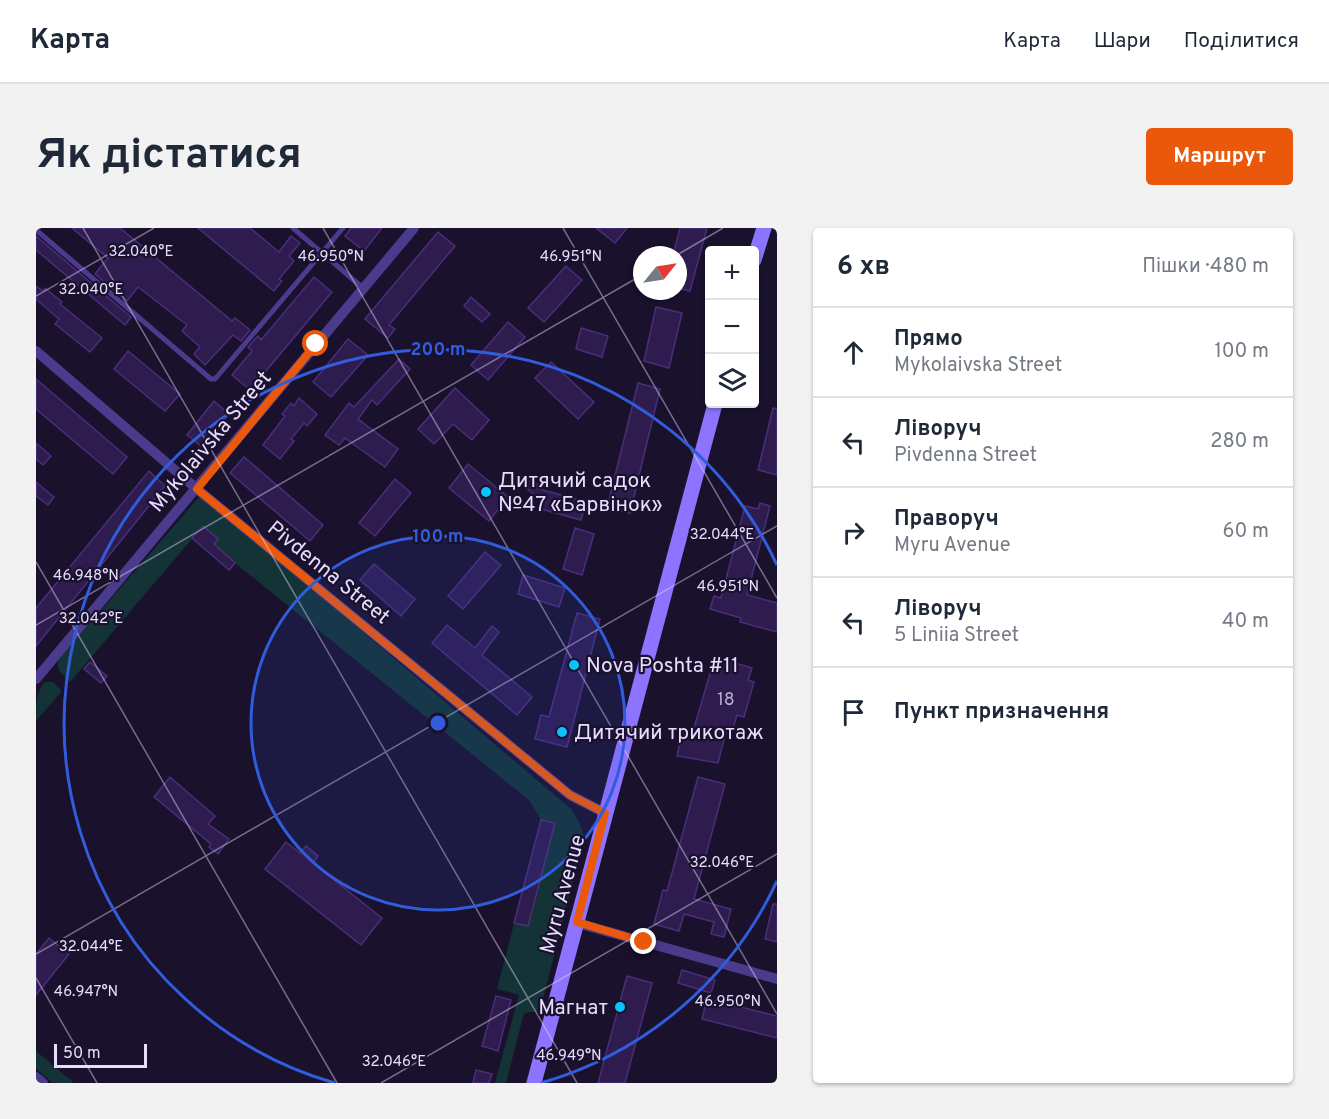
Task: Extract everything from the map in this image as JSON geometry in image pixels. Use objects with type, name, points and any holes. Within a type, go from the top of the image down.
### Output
[{"type":"main road","points":[[758,246],[764,228]]},
{"type":"main road","name":"Myru Avenue","points":[[534,1083],[714,408]]},
{"type":"street","name":"Mykolaivska Street","points":[[36,680],[414,228]]},
{"type":"street","name":"Pivdenna Street","points":[[36,351],[197,489],[570,795],[605,813]]},
{"type":"street","points":[[577,922],[777,979]]},
{"type":"street","points":[[36,1077],[43,1083]]},
{"type":"lane","points":[[293,228],[363,288]]},
{"type":"lane","points":[[36,230],[211,379],[215,379],[344,228]]},
{"type":"green space","points":[[199,497],[204,497],[571,809],[579,822],[584,837],[540,1011],[524,1013],[506,1083],[495,1083],[519,995],[497,989],[541,820],[529,800],[235,563],[214,544],[218,539],[203,526],[70,682],[62,675],[59,669],[59,659]]},
{"type":"green space","points":[[46,682],[53,682],[62,691],[36,721],[38,693]]},
{"type":"green space","points":[[36,1051],[74,1083],[53,1083],[36,1069]]},
{"type":"building","points":[[72,228],[120,228],[232,321],[235,318],[250,330],[241,341],[233,335],[205,365],[194,354],[200,347],[182,331],[187,325],[138,287],[127,301],[95,274],[108,258]]},
{"type":"building","points":[[198,228],[250,228],[279,252],[291,236],[300,243],[289,256],[294,261],[279,279],[282,281],[274,291]]},
{"type":"building","points":[[351,228],[382,228],[364,251],[345,236]]},
{"type":"building","points":[[596,228],[627,228],[615,243]]},
{"type":"building","points":[[680,228],[707,228],[690,291],[687,290],[687,246],[675,246]]},
{"type":"building","points":[[438,232],[455,246],[389,325],[395,329],[388,338],[365,319]]},
{"type":"building","points":[[36,236],[131,317],[125,325],[36,250]]},
{"type":"building","points":[[566,266],[582,280],[544,322],[528,308]]},
{"type":"building","points":[[314,277],[332,292],[250,390],[232,375],[252,351],[248,347],[258,336],[261,340]]},
{"type":"building","points":[[36,286],[43,291],[45,288],[62,302],[60,304],[102,338],[90,352],[55,324],[59,319],[36,299]]},
{"type":"building","points":[[471,297],[490,314],[482,322],[464,306]]},
{"type":"building","points":[[656,307],[682,313],[669,368],[644,361]]},
{"type":"building","points":[[508,322],[525,337],[488,380],[471,365]]},
{"type":"building","points":[[581,328],[608,336],[602,357],[576,349]]},
{"type":"building","points":[[348,339],[368,355],[331,397],[313,382]]},
{"type":"building","points":[[128,351],[180,394],[165,411],[114,369]]},
{"type":"building","points":[[399,359],[410,369],[377,405],[372,400],[358,419],[398,449],[385,467],[345,438],[339,445],[325,435],[349,403],[354,407]]},
{"type":"building","points":[[551,362],[594,402],[578,419],[535,378]]},
{"type":"building","points":[[36,379],[127,457],[113,474],[36,409]]},
{"type":"building","points":[[638,383],[660,389],[630,513],[607,508]]},
{"type":"building","points":[[455,388],[489,420],[472,440],[453,424],[434,444],[418,429]]},
{"type":"building","points":[[299,398],[317,414],[307,426],[304,423],[291,439],[294,441],[280,459],[263,445],[285,416],[282,414],[291,403],[294,406]]},
{"type":"building","points":[[214,401],[229,414],[202,447],[187,435]]},
{"type":"building","points":[[773,408],[777,409],[777,475],[758,470]]},
{"type":"building","points":[[36,443],[51,456],[43,465],[36,459]]},
{"type":"building","points":[[244,457],[323,525],[310,541],[230,473]]},
{"type":"building","points":[[468,464],[508,497],[489,521],[449,488]]},
{"type":"building","points":[[149,471],[165,486],[36,646],[36,608]]},
{"type":"building","points":[[526,475],[538,485],[536,488],[586,502],[581,520],[541,509],[543,502],[520,483]]},
{"type":"building","points":[[395,479],[411,493],[375,536],[359,523]]},
{"type":"building","points":[[36,482],[54,497],[48,505],[36,496]]},
{"type":"building","points":[[760,503],[770,506],[747,595],[777,603],[777,632],[740,622],[741,618],[710,609],[714,596],[721,598],[745,506],[758,509]]},
{"type":"building","points":[[203,526],[218,539],[214,544],[235,563],[229,570],[192,538]]},
{"type":"building","points":[[575,528],[594,534],[582,575],[563,569]]},
{"type":"building","points":[[485,552],[501,565],[463,609],[448,596]]},
{"type":"building","points":[[374,564],[415,599],[401,616],[360,580]]},
{"type":"building","points":[[523,575],[565,588],[559,607],[518,594]]},
{"type":"building","points":[[577,613],[600,619],[567,747],[535,739],[541,715],[549,717]]},
{"type":"building","points":[[447,625],[475,648],[492,626],[499,632],[482,655],[532,697],[517,715],[432,643]]},
{"type":"building","points":[[715,657],[752,668],[748,680],[754,682],[744,717],[737,715],[733,729],[727,728],[718,763],[677,756],[683,729],[693,731]]},
{"type":"building","points":[[90,662],[107,676],[101,683],[84,669]]},
{"type":"building","points":[[170,777],[215,816],[208,824],[229,839],[218,854],[209,847],[211,844],[154,797]]},
{"type":"building","points":[[698,777],[725,784],[694,899],[731,909],[724,937],[711,934],[714,922],[684,914],[679,931],[654,924],[663,890],[667,891]]},
{"type":"building","points":[[541,820],[555,823],[528,926],[514,923]]},
{"type":"building","points":[[286,842],[300,853],[306,846],[318,856],[313,863],[382,918],[361,945],[265,869]]},
{"type":"building","points":[[773,904],[777,904],[777,942],[765,939]]},
{"type":"building","points":[[49,938],[69,954],[36,995],[36,954]]},
{"type":"building","points":[[682,970],[715,980],[711,993],[678,983]]},
{"type":"building","points":[[627,976],[652,983],[625,1083],[598,1083]]},
{"type":"building","points":[[496,996],[511,1000],[498,1051],[482,1046]]},
{"type":"building","points":[[707,999],[777,1016],[777,1038],[702,1019]]},
{"type":"building","points":[[476,1070],[492,1074],[489,1083],[473,1083]]},
{"type":"place","name":"Дитячий садок №47 «Барвінок»","points":[[486,492]]},
{"type":"place","name":"Nova Poshta #11","points":[[574,665]]},
{"type":"place","name":"Дитячий трикотаж","points":[[562,732]]},
{"type":"place","name":"Магнат","points":[[620,1007]]},
{"type":"route","points":[[316,344],[197,489],[570,795],[605,813],[577,922],[644,942]]}]
